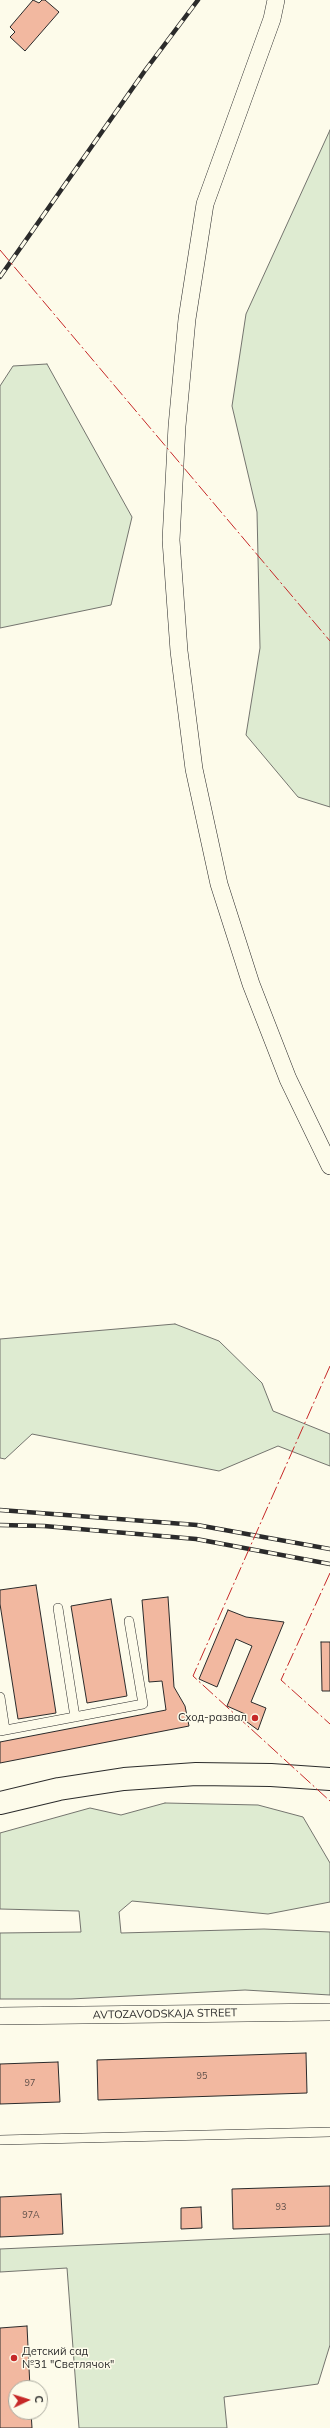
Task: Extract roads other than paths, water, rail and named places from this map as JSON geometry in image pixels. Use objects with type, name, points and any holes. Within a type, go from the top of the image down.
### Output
[{"type":"street","points":[[276,0],[272,19],[205,204],[187,320],[177,426],[171,540],[179,651],[194,769],[219,884],[251,984],[285,1072],[330,1166]]},
{"type":"street","points":[[0,1803],[59,1789],[124,1780],[189,1774],[271,1775],[330,1779]]},
{"type":"street","name":"AVTOZAVODSKAJA STREET","points":[[0,2016],[330,2012]]},
{"type":"lane","points":[[58,1608],[75,1717]]},
{"type":"lane","points":[[0,1697],[3,1731],[142,1704],[129,1621]]},
{"type":"lane","points":[[0,2140],[330,2132]]},
{"type":"railway","points":[[0,277],[144,72],[198,0]]},
{"type":"railway","points":[[0,1510],[197,1525],[330,1549]]},
{"type":"railway","points":[[0,1525],[44,1526],[196,1539],[330,1564]]},
{"type":"place","name":"Сход-развал","points":[[255,1718]]},
{"type":"place","name":"Детский сад №31 \"Светлячок\"","points":[[14,2358]]}]
